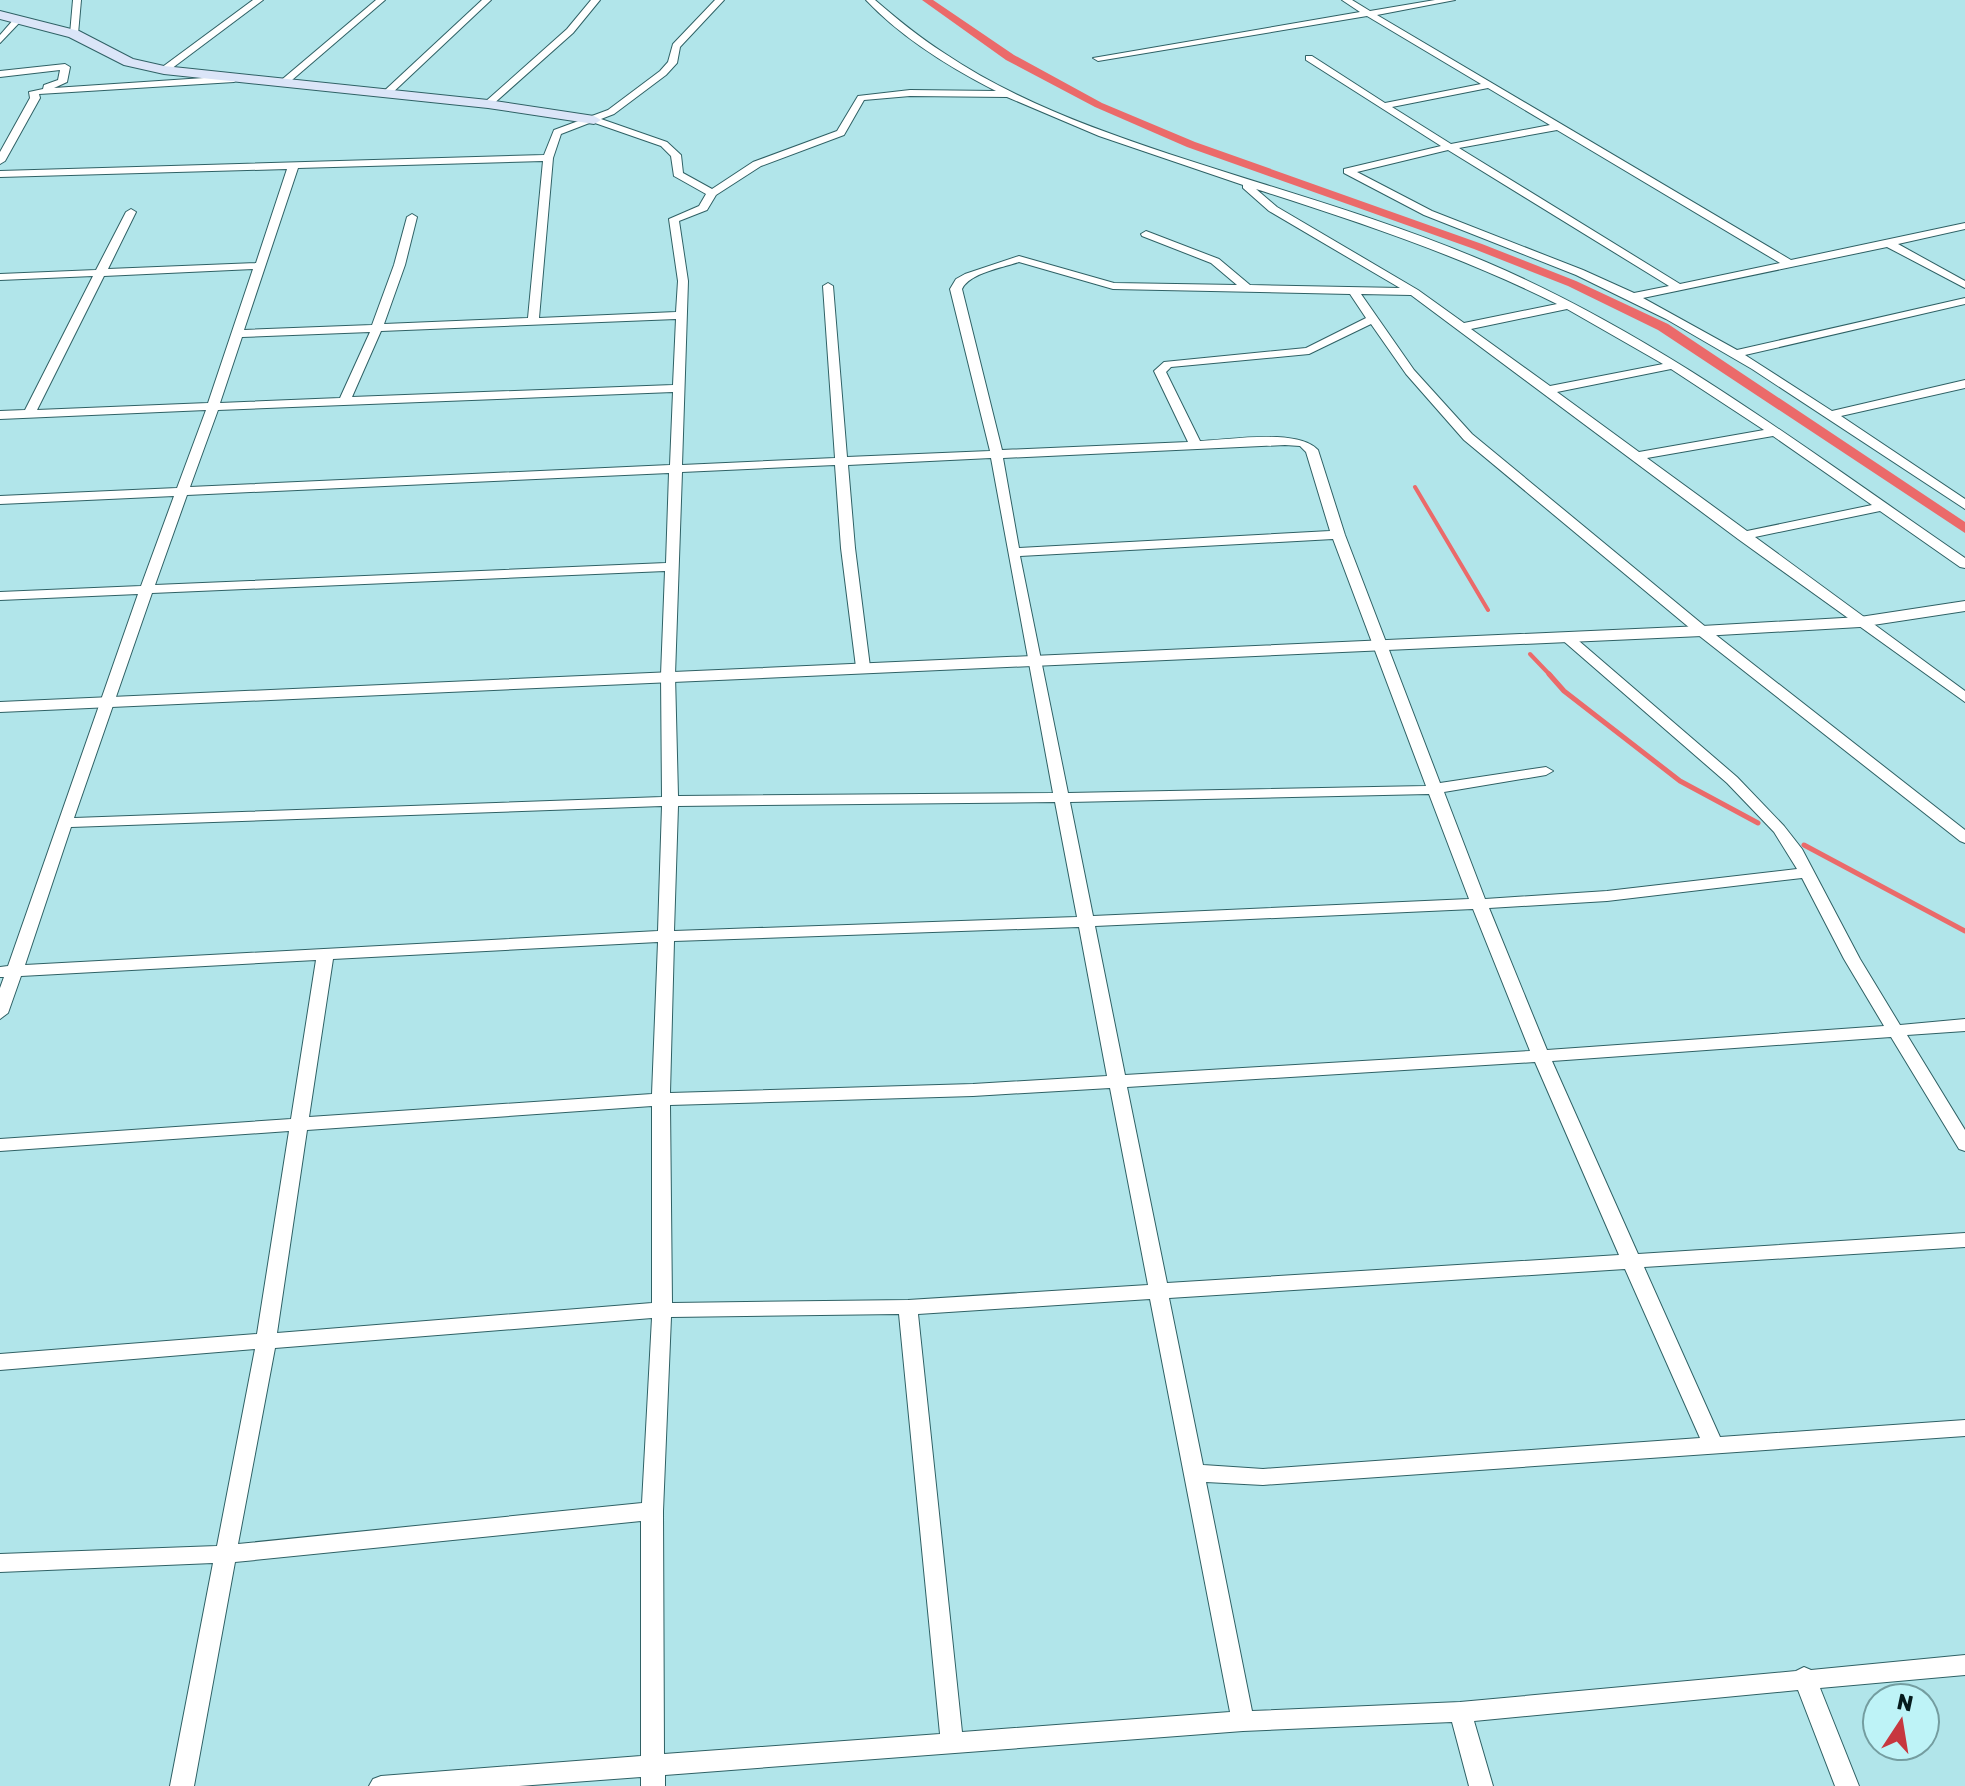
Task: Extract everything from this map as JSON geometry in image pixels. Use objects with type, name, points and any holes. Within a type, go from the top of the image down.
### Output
[{"type":"main road","points":[[0,15],[74,34],[129,62],[164,70],[488,104],[594,120]]},
{"type":"street","points":[[74,34],[77,0]]},
{"type":"street","points":[[164,70],[259,0]]},
{"type":"street","points":[[282,84],[381,0]]},
{"type":"street","points":[[386,94],[487,0]]},
{"type":"street","points":[[488,104],[570,31],[596,0]]},
{"type":"street","points":[[533,320],[548,158],[557,132],[594,120],[618,107],[669,68],[676,46],[720,0]]},
{"type":"street","points":[[870,0],[890,19],[945,59],[1034,109],[1130,145],[1429,244],[1568,305],[1726,397],[1965,564]]},
{"type":"street","points":[[1346,0],[1788,263]]},
{"type":"street","points":[[1098,58],[1451,0]]},
{"type":"street","points":[[1,38],[17,21]]},
{"type":"street","points":[[1309,58],[1678,287]]},
{"type":"street","points":[[0,74],[65,67],[62,82],[34,92]]},
{"type":"street","points":[[34,92],[234,79]]},
{"type":"street","points":[[1383,106],[1490,85]]},
{"type":"street","points":[[0,161],[35,98],[34,92]]},
{"type":"street","points":[[652,1776],[652,1511],[662,1310],[661,1099],[670,801],[670,567],[677,470],[683,281],[674,219],[703,208],[712,193],[757,164],[841,133],[861,98],[910,93],[1006,94]]},
{"type":"street","points":[[594,120],[664,144],[676,155],[678,174],[712,193]]},
{"type":"street","points":[[1561,126],[1449,147],[1348,171],[1438,218],[1562,263],[1633,297],[1736,354],[1834,414],[1965,505]]},
{"type":"street","points":[[0,174],[548,158]]},
{"type":"street","points":[[0,1013],[4,973],[65,823],[106,702],[149,590],[293,167]]},
{"type":"street","points":[[1243,182],[1273,209],[1414,292],[1965,698]]},
{"type":"street","points":[[29,414],[131,212]]},
{"type":"street","points":[[344,401],[379,327],[402,261],[412,217]]},
{"type":"street","points":[[1633,297],[1965,226]]},
{"type":"street","points":[[1146,234],[1215,261],[1249,290]]},
{"type":"street","points":[[1888,243],[1965,285]]},
{"type":"street","points":[[1243,1721],[1013,552],[997,456],[956,289],[960,281],[1019,259],[1113,286],[1414,292]]},
{"type":"street","points":[[0,277],[259,266]]},
{"type":"street","points":[[828,286],[841,463],[863,667]]},
{"type":"street","points":[[1354,292],[1410,372],[1468,437],[1702,631],[1965,838]]},
{"type":"street","points":[[1736,354],[1965,301]]},
{"type":"street","points":[[1462,327],[1568,305]]},
{"type":"street","points":[[236,334],[681,315]]},
{"type":"street","points":[[1197,447],[1160,371],[1168,364],[1309,351],[1373,319]]},
{"type":"street","points":[[1549,390],[1673,365]]},
{"type":"street","points":[[1834,414],[1965,384]]},
{"type":"street","points":[[0,415],[679,388]]},
{"type":"street","points":[[1635,456],[1774,432]]},
{"type":"street","points":[[0,500],[1285,441],[1303,443],[1312,450],[1338,535],[1383,646],[1478,904],[1541,1056],[1713,1445]]},
{"type":"street","points":[[1946,492],[1965,487]]},
{"type":"street","points":[[1743,536],[1880,507]]},
{"type":"street","points":[[1013,552],[1338,535]]},
{"type":"street","points":[[0,596],[670,567]]},
{"type":"street","points":[[0,707],[668,675],[1567,638],[1860,622],[1965,606]]},
{"type":"street","points":[[1567,638],[1732,780],[1779,829],[1794,849],[1852,959],[1965,1145]]},
{"type":"street","points":[[65,823],[670,801],[1062,798],[1437,790],[1546,771]]},
{"type":"street","points":[[4,973],[666,936],[1478,904],[1607,896],[1806,873]]},
{"type":"street","points":[[182,1786],[266,1342],[325,957]]},
{"type":"street","points":[[0,1145],[661,1099],[973,1090],[1118,1082],[1541,1056],[1965,1025]]},
{"type":"street","points":[[0,1362],[662,1310],[908,1307],[1965,1240]]},
{"type":"street","points":[[908,1307],[952,1743]]},
{"type":"street","points":[[1194,1473],[1263,1477],[1965,1428]]},
{"type":"street","points":[[0,1563],[226,1554],[652,1511]]},
{"type":"street","points":[[381,1786],[652,1776],[952,1743],[1243,1721],[1460,1712],[1804,1677],[1965,1665]]},
{"type":"street","points":[[1804,1677],[1847,1786]]},
{"type":"street","points":[[1460,1712],[1481,1786]]},
{"type":"waterway","points":[[927,0],[1010,58],[1099,105],[1191,145],[1478,246],[1572,283],[1663,327],[1965,529]]},
{"type":"waterway","points":[[1415,487],[1488,610]]},
{"type":"waterway","points":[[1530,654],[1551,676]]},
{"type":"waterway","points":[[1549,674],[1564,691],[1680,781],[1758,823]]},
{"type":"waterway","points":[[1804,845],[1965,931]]}]
